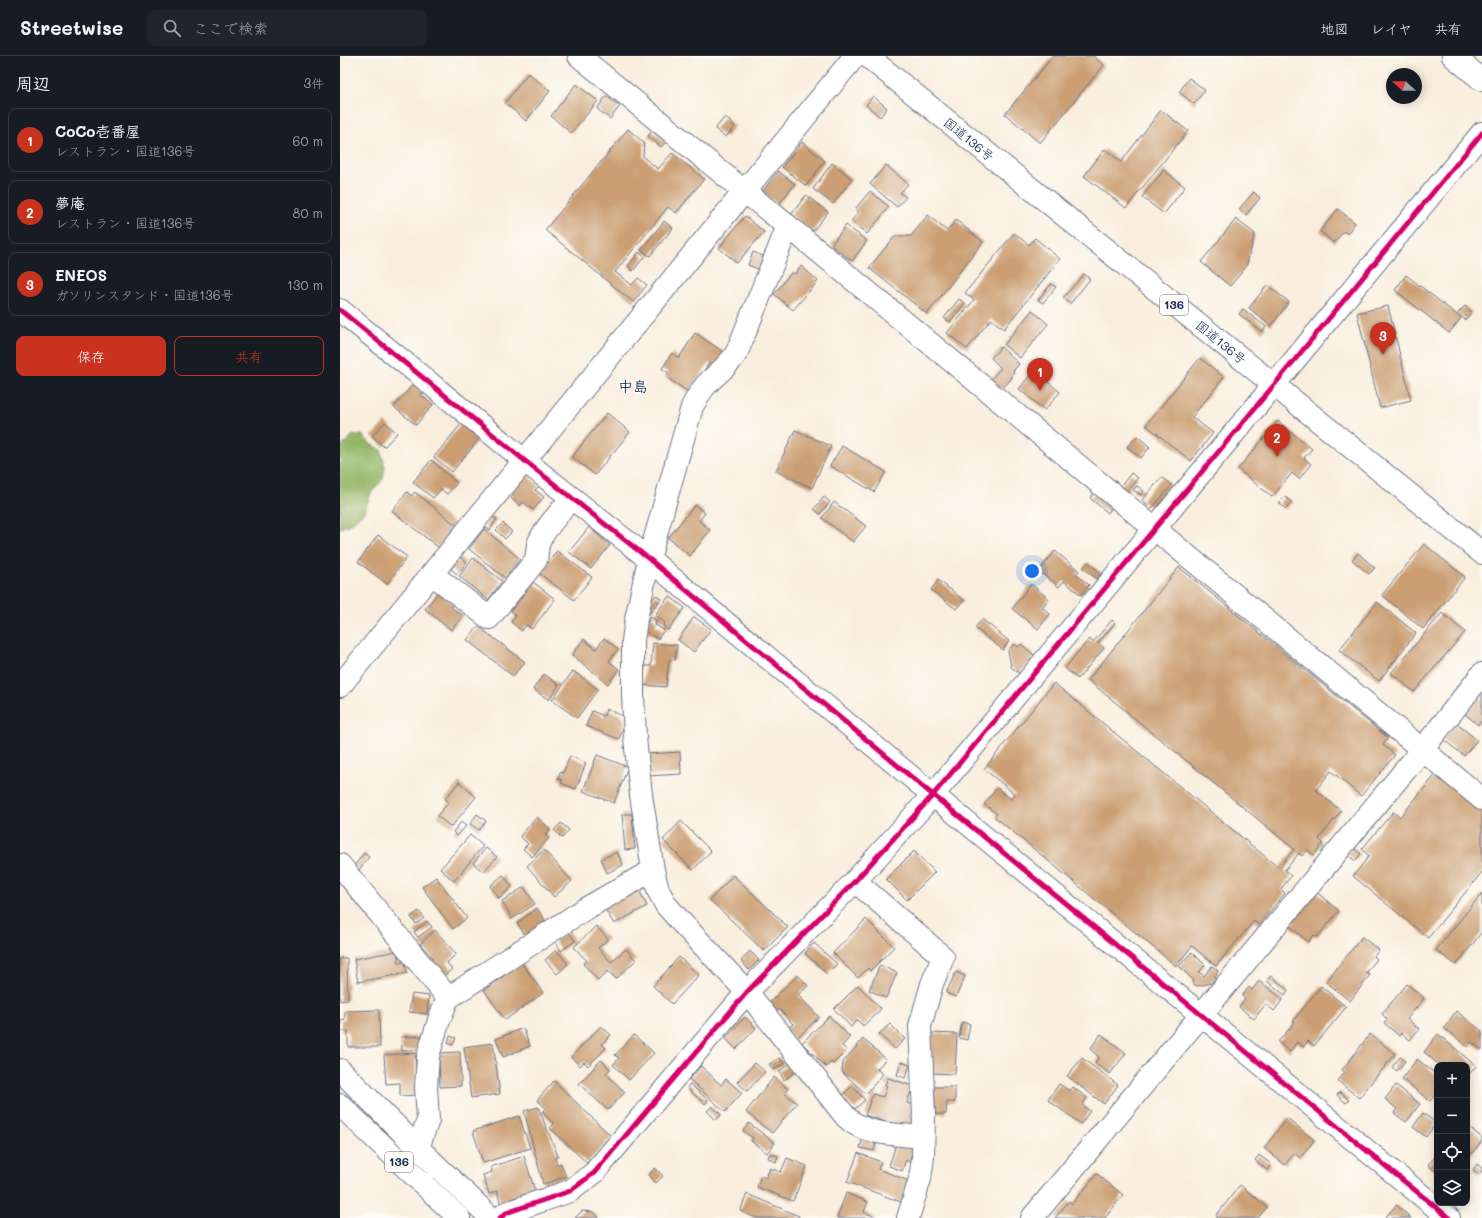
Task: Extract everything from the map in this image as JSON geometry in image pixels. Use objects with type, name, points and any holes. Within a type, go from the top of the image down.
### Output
[{"type":"main road","points":[[580,56],[1482,799]]},
{"type":"main road","points":[[340,686],[855,56]]},
{"type":"main road","name":"国道136号","points":[[867,56],[1482,553]]},
{"type":"main road","points":[[1453,56],[1482,80]]},
{"type":"main road","points":[[500,1218],[506,1213],[570,1191],[594,1173],[747,992],[855,881],[933,795],[1482,133]]},
{"type":"main road","points":[[788,226],[733,360],[706,385],[692,407],[649,559],[636,619],[633,641],[633,694],[637,766],[653,870],[658,890],[666,905],[680,922],[747,992],[852,1123],[862,1128],[882,1132],[923,1137]]},
{"type":"main road","points":[[340,310],[525,461],[649,559],[933,795],[1449,1218]]},
{"type":"main road","points":[[432,574],[489,618],[536,560],[538,554],[538,544],[543,535],[572,498]]},
{"type":"main road","points":[[1032,1218],[1422,750],[1482,674]]},
{"type":"main road","points":[[340,865],[448,998]]},
{"type":"main road","points":[[418,1148],[428,1120],[426,1087],[428,1056],[439,1020],[448,998],[585,909],[653,870]]},
{"type":"main road","points":[[855,881],[943,957],[932,984],[920,1026],[924,1115],[923,1157],[920,1179],[909,1217]]},
{"type":"main road","points":[[340,1070],[418,1148],[492,1218]]},
{"type":"main road","name":"136","points":[[340,1106],[459,1218]]},
{"type":"green space","points":[[353,435],[362,435],[372,445],[381,450],[385,467],[383,479],[371,493],[364,512],[352,523],[340,528],[340,448]]},
{"type":"building","points":[[1053,56],[1093,56],[1104,65],[1040,143],[1005,114]]},
{"type":"building","points":[[528,73],[550,91],[526,121],[505,103]]},
{"type":"building","points":[[1189,78],[1205,90],[1194,104],[1179,92]]},
{"type":"building","points":[[576,84],[598,101],[571,133],[551,116]]},
{"type":"building","points":[[606,96],[620,106],[610,119],[597,109]]},
{"type":"building","points":[[873,96],[887,108],[880,117],[866,105]]},
{"type":"building","points":[[1161,110],[1188,131],[1126,208],[1084,176],[1105,149],[1121,162]]},
{"type":"building","points":[[725,117],[735,126],[726,137],[715,129]]},
{"type":"building","points":[[628,129],[644,143],[643,157],[658,169],[672,153],[704,179],[676,213],[668,207],[615,272],[632,285],[638,278],[647,285],[633,302],[545,230]]},
{"type":"building","points":[[652,131],[666,142],[661,147],[648,136]]},
{"type":"building","points":[[802,142],[825,161],[806,186],[782,167]]},
{"type":"building","points":[[832,163],[852,179],[833,204],[813,189]]},
{"type":"building","points":[[886,165],[908,184],[900,193],[906,197],[897,207],[870,184]]},
{"type":"building","points":[[1164,170],[1185,187],[1164,214],[1142,197]]},
{"type":"building","points":[[778,171],[795,184],[778,205],[762,192]]},
{"type":"building","points":[[870,191],[889,207],[867,234],[851,221],[859,212],[855,209]]},
{"type":"building","points":[[1254,192],[1260,198],[1246,215],[1239,209]]},
{"type":"building","points":[[806,195],[828,212],[813,231],[791,215]]},
{"type":"building","points":[[1338,209],[1355,223],[1347,234],[1344,231],[1334,243],[1320,231]]},
{"type":"building","points":[[928,215],[947,231],[956,220],[983,242],[927,314],[869,268],[895,236],[911,236]]},
{"type":"building","points":[[745,216],[764,232],[737,263],[719,248]]},
{"type":"building","points":[[1236,219],[1255,234],[1246,267],[1230,286],[1201,262]]},
{"type":"building","points":[[664,221],[673,228],[650,256],[641,250]]},
{"type":"building","points":[[846,225],[867,241],[852,261],[831,245]]},
{"type":"building","points":[[1014,233],[1029,245],[1035,238],[1060,259],[1004,329],[991,319],[967,349],[947,333],[974,300],[965,293]]},
{"type":"building","points":[[639,252],[644,257],[633,271],[628,266]]},
{"type":"building","points":[[753,252],[763,256],[762,259],[769,262],[765,272],[748,265]]},
{"type":"building","points":[[801,266],[818,281],[793,310],[774,294],[792,272],[795,274]]},
{"type":"building","points":[[1084,274],[1090,279],[1070,304],[1063,298]]},
{"type":"building","points":[[1406,275],[1461,318],[1449,333],[1395,290]]},
{"type":"building","points":[[1051,284],[1056,287],[1043,303],[1038,300]]},
{"type":"building","points":[[1267,285],[1289,302],[1271,326],[1249,308]]},
{"type":"building","points":[[959,299],[965,303],[950,322],[944,318]]},
{"type":"building","points":[[1388,306],[1411,400],[1380,408],[1357,313]]},
{"type":"building","points":[[1465,306],[1472,312],[1465,320],[1458,313]]},
{"type":"building","points":[[1243,309],[1266,327],[1262,332],[1239,314]]},
{"type":"building","points":[[1032,310],[1048,324],[1020,358],[1004,345]]},
{"type":"building","points":[[695,333],[725,353],[715,367],[709,363],[690,393],[666,377],[669,373],[662,369],[672,353],[679,358]]},
{"type":"building","points":[[1001,347],[1019,364],[1014,370],[1011,379],[1001,390],[990,380],[1001,368],[991,358]]},
{"type":"building","points":[[1200,358],[1224,377],[1192,417],[1213,433],[1191,461],[1146,425]]},
{"type":"building","points":[[1034,370],[1060,392],[1045,410],[1019,389]]},
{"type":"building","points":[[414,383],[423,392],[421,395],[433,405],[416,425],[394,407]]},
{"type":"building","points":[[607,413],[630,432],[595,475],[572,457]]},
{"type":"building","points":[[1278,421],[1312,449],[1304,458],[1311,464],[1299,479],[1292,473],[1272,497],[1238,469]]},
{"type":"building","points":[[385,422],[397,433],[384,447],[372,436]]},
{"type":"building","points":[[462,423],[480,438],[452,472],[434,457]]},
{"type":"building","points":[[795,430],[831,446],[812,488],[776,471]]},
{"type":"building","points":[[1137,436],[1150,447],[1141,458],[1127,447]]},
{"type":"building","points":[[842,446],[886,472],[874,492],[830,466]]},
{"type":"building","points":[[431,460],[457,483],[447,494],[441,489],[433,498],[413,482]]},
{"type":"building","points":[[1131,473],[1138,478],[1127,491],[1121,486]]},
{"type":"building","points":[[526,474],[539,486],[535,490],[544,497],[533,510],[523,502],[520,506],[511,498],[514,495],[511,492]]},
{"type":"building","points":[[1162,477],[1172,485],[1152,508],[1142,500]]},
{"type":"building","points":[[1137,486],[1144,491],[1141,495],[1133,490]]},
{"type":"building","points":[[407,492],[412,496],[415,492],[457,526],[439,548],[392,511]]},
{"type":"building","points":[[1094,493],[1112,507],[1108,513],[1090,498]]},
{"type":"building","points":[[824,497],[830,502],[820,514],[814,509]]},
{"type":"building","points":[[1285,497],[1292,502],[1286,509],[1279,503]]},
{"type":"building","points":[[834,502],[866,526],[853,542],[822,518]]},
{"type":"building","points":[[695,505],[705,513],[699,521],[710,530],[690,556],[668,538]]},
{"type":"building","points":[[492,516],[497,519],[490,530],[485,526]]},
{"type":"building","points":[[503,523],[512,532],[505,539],[496,530]]},
{"type":"building","points":[[589,527],[610,545],[591,569],[569,552]]},
{"type":"building","points":[[484,529],[520,559],[505,578],[469,549]]},
{"type":"building","points":[[378,535],[407,557],[387,584],[358,562]]},
{"type":"building","points":[[1424,544],[1465,577],[1423,629],[1382,595]]},
{"type":"building","points":[[557,551],[592,577],[574,600],[539,573]]},
{"type":"building","points":[[1055,551],[1079,571],[1076,574],[1089,585],[1081,595],[1064,581],[1059,587],[1039,571]]},
{"type":"building","points":[[1358,553],[1375,568],[1369,574],[1352,560]]},
{"type":"building","points":[[460,557],[467,562],[457,574],[451,569]]},
{"type":"building","points":[[473,558],[502,581],[488,600],[459,576]]},
{"type":"building","points":[[1088,562],[1101,573],[1097,579],[1083,568]]},
{"type":"building","points":[[1179,567],[1388,738],[1383,745],[1395,755],[1361,796],[1331,771],[1316,790],[1341,811],[1319,839],[1323,843],[1314,855],[1308,850],[1302,856],[1299,853],[1285,870],[1291,876],[1281,889],[1285,893],[1259,925],[1254,921],[1216,966],[1192,946],[1176,966],[995,817],[997,814],[984,804],[997,788],[1011,799],[1015,794],[984,769],[1054,683],[1279,868],[1294,849],[1088,680]]},
{"type":"building","points":[[938,580],[964,600],[956,609],[931,590]]},
{"type":"building","points":[[533,582],[555,599],[532,629],[526,625],[522,631],[511,622],[516,616],[511,611]]},
{"type":"building","points":[[1031,584],[1049,599],[1042,607],[1050,614],[1038,629],[1012,609]]},
{"type":"building","points":[[438,592],[454,604],[451,607],[463,616],[451,630],[425,609]]},
{"type":"building","points":[[656,595],[661,599],[651,612],[646,608]]},
{"type":"building","points":[[669,596],[685,608],[668,630],[663,626],[665,623],[655,615]]},
{"type":"building","points":[[1377,602],[1416,633],[1379,681],[1339,650]]},
{"type":"building","points":[[1442,613],[1465,632],[1414,692],[1391,673]]},
{"type":"building","points":[[651,617],[657,621],[655,625],[664,630],[658,639],[643,630]]},
{"type":"building","points":[[694,617],[711,629],[694,652],[678,640]]},
{"type":"building","points":[[982,619],[1009,641],[1003,650],[975,628]]},
{"type":"building","points":[[1112,620],[1115,623],[1098,643],[1104,648],[1078,679],[1065,668],[1089,639],[1093,642]]},
{"type":"building","points":[[478,626],[525,662],[513,676],[467,640]]},
{"type":"building","points":[[604,638],[618,649],[609,661],[619,669],[608,684],[572,655],[584,639],[596,649]]},
{"type":"building","points":[[653,643],[677,645],[675,660],[669,660],[666,687],[643,685],[645,666],[651,666]]},
{"type":"building","points":[[1014,644],[1018,647],[1021,644],[1035,656],[1020,674],[1011,667],[1008,650]]},
{"type":"building","points":[[573,671],[598,689],[577,718],[552,700]]},
{"type":"building","points":[[544,674],[559,685],[549,700],[533,689]]},
{"type":"building","points":[[1482,691],[1482,720],[1478,725],[1464,713]]},
{"type":"building","points":[[606,709],[623,716],[625,723],[619,739],[586,726],[592,711],[604,716]]},
{"type":"building","points":[[1456,723],[1477,740],[1464,756],[1443,739]]},
{"type":"building","points":[[680,752],[681,774],[648,776],[647,754]]},
{"type":"building","points":[[597,755],[628,767],[614,803],[583,791]]},
{"type":"building","points":[[570,756],[586,763],[576,789],[561,783],[562,780],[558,779],[560,772],[563,773]]},
{"type":"building","points":[[1437,773],[1482,809],[1482,872],[1428,938],[1353,876],[1369,856],[1362,849],[1393,812],[1400,817]]},
{"type":"building","points":[[459,782],[476,797],[451,827],[437,816],[449,802],[445,799]]},
{"type":"building","points":[[477,814],[486,821],[479,830],[470,824]]},
{"type":"building","points":[[622,814],[632,814],[635,849],[625,850]]},
{"type":"building","points":[[537,817],[550,829],[545,835],[549,838],[532,857],[523,849],[528,844],[520,836]]},
{"type":"building","points":[[681,821],[711,851],[693,870],[663,840]]},
{"type":"building","points":[[461,822],[466,826],[457,836],[453,832]]},
{"type":"building","points":[[561,823],[569,830],[562,838],[554,830]]},
{"type":"building","points":[[470,835],[483,846],[454,881],[440,869]]},
{"type":"building","points":[[1352,847],[1361,854],[1355,861],[1347,854]]},
{"type":"building","points":[[486,848],[497,857],[483,872],[473,863]]},
{"type":"building","points":[[544,850],[572,881],[554,897],[527,866]]},
{"type":"building","points":[[914,851],[935,872],[907,900],[886,879]]},
{"type":"building","points":[[617,852],[623,865],[607,873],[601,859]]},
{"type":"building","points":[[364,853],[369,857],[359,870],[354,866]]},
{"type":"building","points":[[503,875],[512,887],[499,898],[490,886]]},
{"type":"building","points":[[733,875],[788,927],[764,951],[710,900]]},
{"type":"building","points":[[436,877],[467,918],[453,929],[422,887]]},
{"type":"building","points":[[524,887],[535,904],[512,919],[502,901]]},
{"type":"building","points":[[638,888],[647,906],[614,924],[604,907]]},
{"type":"building","points":[[1314,890],[1339,911],[1317,937],[1314,935],[1308,942],[1290,926],[1295,921],[1291,917]]},
{"type":"building","points":[[1482,893],[1482,932],[1456,965],[1436,950]]},
{"type":"building","points":[[537,908],[547,923],[527,938],[517,923]]},
{"type":"building","points":[[419,911],[424,918],[416,924],[411,917]]},
{"type":"building","points":[[866,919],[894,947],[870,971],[868,968],[858,978],[833,953]]},
{"type":"building","points":[[427,921],[432,927],[418,937],[414,932]]},
{"type":"building","points":[[596,926],[608,939],[598,948],[611,962],[626,949],[636,960],[616,979],[608,971],[598,980],[583,964],[587,961],[574,947]]},
{"type":"building","points":[[435,930],[456,954],[447,963],[452,969],[443,977],[429,962],[433,958],[420,944]]},
{"type":"building","points":[[569,932],[575,941],[561,951],[555,941]]},
{"type":"building","points":[[1362,937],[1379,950],[1374,956],[1377,959],[1366,973],[1370,975],[1350,1001],[1326,982]]},
{"type":"building","points":[[814,943],[837,964],[827,974],[805,953]]},
{"type":"building","points":[[556,950],[568,964],[557,974],[545,960]]},
{"type":"building","points":[[397,951],[399,963],[405,962],[407,973],[358,982],[354,959]]},
{"type":"building","points":[[750,951],[759,960],[749,970],[741,961]]},
{"type":"building","points":[[1192,952],[1205,965],[1199,972],[1204,976],[1212,966],[1218,971],[1212,983],[1197,986],[1192,983],[1194,981],[1179,966]]},
{"type":"building","points":[[679,957],[699,975],[672,1004],[653,986]]},
{"type":"building","points":[[340,958],[347,958],[348,1000],[340,1001]]},
{"type":"building","points":[[522,963],[543,993],[505,1020],[484,990]]},
{"type":"building","points":[[880,965],[897,973],[886,998],[869,990]]},
{"type":"building","points":[[956,972],[965,976],[956,997],[946,993]]},
{"type":"building","points":[[798,975],[808,986],[798,995],[819,1017],[795,1040],[786,1030],[793,1024],[779,1009],[775,1014],[767,1005]]},
{"type":"building","points":[[1271,976],[1288,990],[1285,995],[1267,981]]},
{"type":"building","points":[[1259,981],[1283,999],[1274,1011],[1266,1004],[1254,1019],[1239,1007],[1245,999],[1242,996],[1249,987],[1252,990]]},
{"type":"building","points":[[1407,984],[1424,998],[1407,1019],[1419,1029],[1410,1040],[1401,1033],[1399,1036],[1384,1023],[1387,1019],[1382,1014]]},
{"type":"building","points":[[858,985],[881,1009],[863,1026],[857,1020],[851,1027],[834,1009]]},
{"type":"building","points":[[1321,986],[1346,1007],[1314,1046],[1308,1041],[1303,1047],[1297,1042],[1290,1052],[1278,1042],[1295,1022],[1293,1021]]},
{"type":"building","points":[[412,994],[429,996],[427,1014],[409,1012]]},
{"type":"building","points":[[379,1010],[380,1047],[348,1047],[348,1031],[341,1031],[341,1020],[345,1019],[345,1011]]},
{"type":"building","points":[[1456,1011],[1482,1031],[1482,1050],[1471,1042],[1468,1047],[1444,1028]]},
{"type":"building","points":[[829,1016],[850,1037],[842,1046],[847,1050],[833,1064],[831,1062],[826,1067],[802,1043]]},
{"type":"building","points":[[745,1017],[756,1028],[736,1049],[725,1038]]},
{"type":"building","points":[[962,1022],[970,1024],[967,1040],[959,1038]]},
{"type":"building","points":[[890,1024],[905,1039],[895,1049],[879,1034]]},
{"type":"building","points":[[601,1026],[611,1035],[602,1044],[606,1048],[588,1066],[584,1062],[580,1066],[571,1057]]},
{"type":"building","points":[[523,1028],[530,1046],[503,1057],[496,1039]]},
{"type":"building","points":[[931,1033],[957,1034],[955,1074],[930,1073]]},
{"type":"building","points":[[1101,1034],[1126,1053],[1110,1074],[1095,1063],[1099,1057],[1090,1049]]},
{"type":"building","points":[[1370,1034],[1395,1054],[1359,1098],[1338,1081],[1345,1072],[1342,1070]]},
{"type":"building","points":[[1438,1034],[1476,1066],[1470,1073],[1470,1062],[1436,1062],[1424,1052]]},
{"type":"building","points":[[634,1035],[654,1053],[629,1080],[613,1065],[619,1058],[615,1055]]},
{"type":"building","points":[[422,1036],[422,1049],[402,1051],[401,1037]]},
{"type":"building","points":[[450,1036],[456,1038],[453,1045],[448,1043]]},
{"type":"building","points":[[863,1039],[886,1059],[877,1069],[883,1074],[866,1094],[842,1072],[843,1062]]},
{"type":"building","points":[[493,1043],[500,1094],[471,1098],[464,1047]]},
{"type":"building","points":[[460,1052],[461,1086],[440,1087],[439,1053]]},
{"type":"building","points":[[415,1053],[417,1095],[400,1096],[400,1083],[386,1084],[384,1055]]},
{"type":"building","points":[[1400,1057],[1405,1061],[1397,1071],[1392,1067]]},
{"type":"building","points":[[780,1058],[784,1064],[773,1070],[769,1064]]},
{"type":"building","points":[[1082,1058],[1118,1085],[1104,1104],[1067,1076]]},
{"type":"building","points":[[1417,1059],[1434,1073],[1434,1096],[1430,1101],[1402,1079]]},
{"type":"building","points":[[601,1060],[610,1069],[606,1074],[625,1092],[608,1110],[579,1084]]},
{"type":"building","points":[[901,1062],[910,1065],[905,1078],[897,1075]]},
{"type":"building","points":[[755,1063],[765,1072],[747,1091],[737,1082]]},
{"type":"building","points":[[790,1064],[795,1072],[784,1080],[779,1071]]},
{"type":"building","points":[[701,1066],[721,1085],[726,1079],[742,1093],[725,1112],[689,1079]]},
{"type":"building","points":[[774,1077],[788,1089],[784,1093],[797,1103],[772,1133],[746,1112]]},
{"type":"building","points":[[888,1078],[913,1086],[907,1103],[918,1106],[910,1130],[865,1115],[873,1094],[883,1097]]},
{"type":"building","points":[[554,1081],[612,1137],[587,1163],[550,1128],[554,1124],[542,1112],[546,1108],[537,1100]]},
{"type":"building","points":[[690,1084],[708,1100],[705,1104],[687,1088]]},
{"type":"building","points":[[1059,1084],[1070,1091],[1073,1087],[1087,1098],[1082,1105],[1090,1111],[1081,1124],[1048,1100]]},
{"type":"building","points":[[1396,1085],[1420,1104],[1406,1122],[1394,1113],[1397,1109],[1385,1099]]},
{"type":"building","points":[[852,1086],[865,1100],[855,1109],[842,1096]]},
{"type":"building","points":[[932,1087],[955,1087],[955,1102],[947,1102],[946,1114],[931,1114]]},
{"type":"building","points":[[1340,1092],[1349,1100],[1346,1103],[1337,1095]]},
{"type":"building","points":[[712,1106],[721,1115],[716,1120],[707,1111]]},
{"type":"building","points":[[538,1107],[558,1156],[555,1158],[557,1164],[561,1163],[566,1177],[543,1184],[524,1111]]},
{"type":"building","points":[[1423,1113],[1434,1121],[1434,1126],[1426,1137],[1413,1127]]},
{"type":"building","points":[[519,1116],[530,1148],[483,1163],[473,1131]]},
{"type":"building","points":[[1287,1118],[1314,1140],[1300,1158],[1294,1153],[1285,1165],[1264,1148]]},
{"type":"building","points":[[749,1123],[775,1143],[767,1153],[751,1141],[753,1138],[743,1131]]},
{"type":"building","points":[[1470,1128],[1482,1138],[1482,1141],[1470,1155]]},
{"type":"building","points":[[863,1136],[877,1139],[874,1151],[860,1148]]},
{"type":"building","points":[[897,1141],[914,1147],[909,1162],[906,1160],[902,1171],[889,1166]]},
{"type":"building","points":[[770,1153],[778,1156],[776,1162],[768,1158]]},
{"type":"building","points":[[858,1153],[881,1162],[878,1169],[909,1181],[901,1202],[847,1182]]},
{"type":"building","points":[[1259,1155],[1271,1164],[1267,1170],[1255,1160]]},
{"type":"building","points":[[524,1156],[536,1194],[501,1205],[497,1191],[489,1194],[483,1175],[492,1172],[491,1167]]},
{"type":"building","points":[[787,1158],[807,1166],[793,1201],[757,1187],[761,1176],[766,1178],[770,1168],[781,1172]]},
{"type":"building","points":[[1434,1158],[1434,1170],[1428,1165]]},
{"type":"building","points":[[1477,1164],[1482,1168],[1482,1171],[1479,1174],[1473,1170]]},
{"type":"building","points":[[655,1168],[663,1176],[656,1183],[649,1175]]},
{"type":"building","points":[[1097,1174],[1123,1195],[1105,1218],[1055,1218],[1069,1201],[1072,1204]]},
{"type":"building","points":[[1240,1185],[1267,1207],[1258,1218],[1218,1218],[1216,1216]]},
{"type":"building","points":[[846,1193],[868,1202],[864,1212],[876,1217],[837,1218]]},
{"type":"building","points":[[747,1194],[799,1216],[798,1218],[756,1218],[740,1211]]},
{"type":"building","points":[[1396,1205],[1411,1218],[1385,1218]]},
{"type":"building","points":[[582,1211],[593,1212],[599,1218],[575,1218]]},
{"type":"cycle path","points":[[500,1218],[506,1213],[570,1191],[594,1173],[747,992],[855,881],[933,795],[1482,133]]},
{"type":"cycle path","points":[[340,310],[525,461],[649,559],[933,795],[1449,1218]]},
{"type":"place","name":"ENEOS","points":[[1383,355]]},
{"type":"place","name":"CoCo壱番屋","points":[[1040,391]]},
{"type":"place","name":"夢庵","points":[[1277,457]]},
{"type":"district","name":"中島","points":[[633,387]]}]
